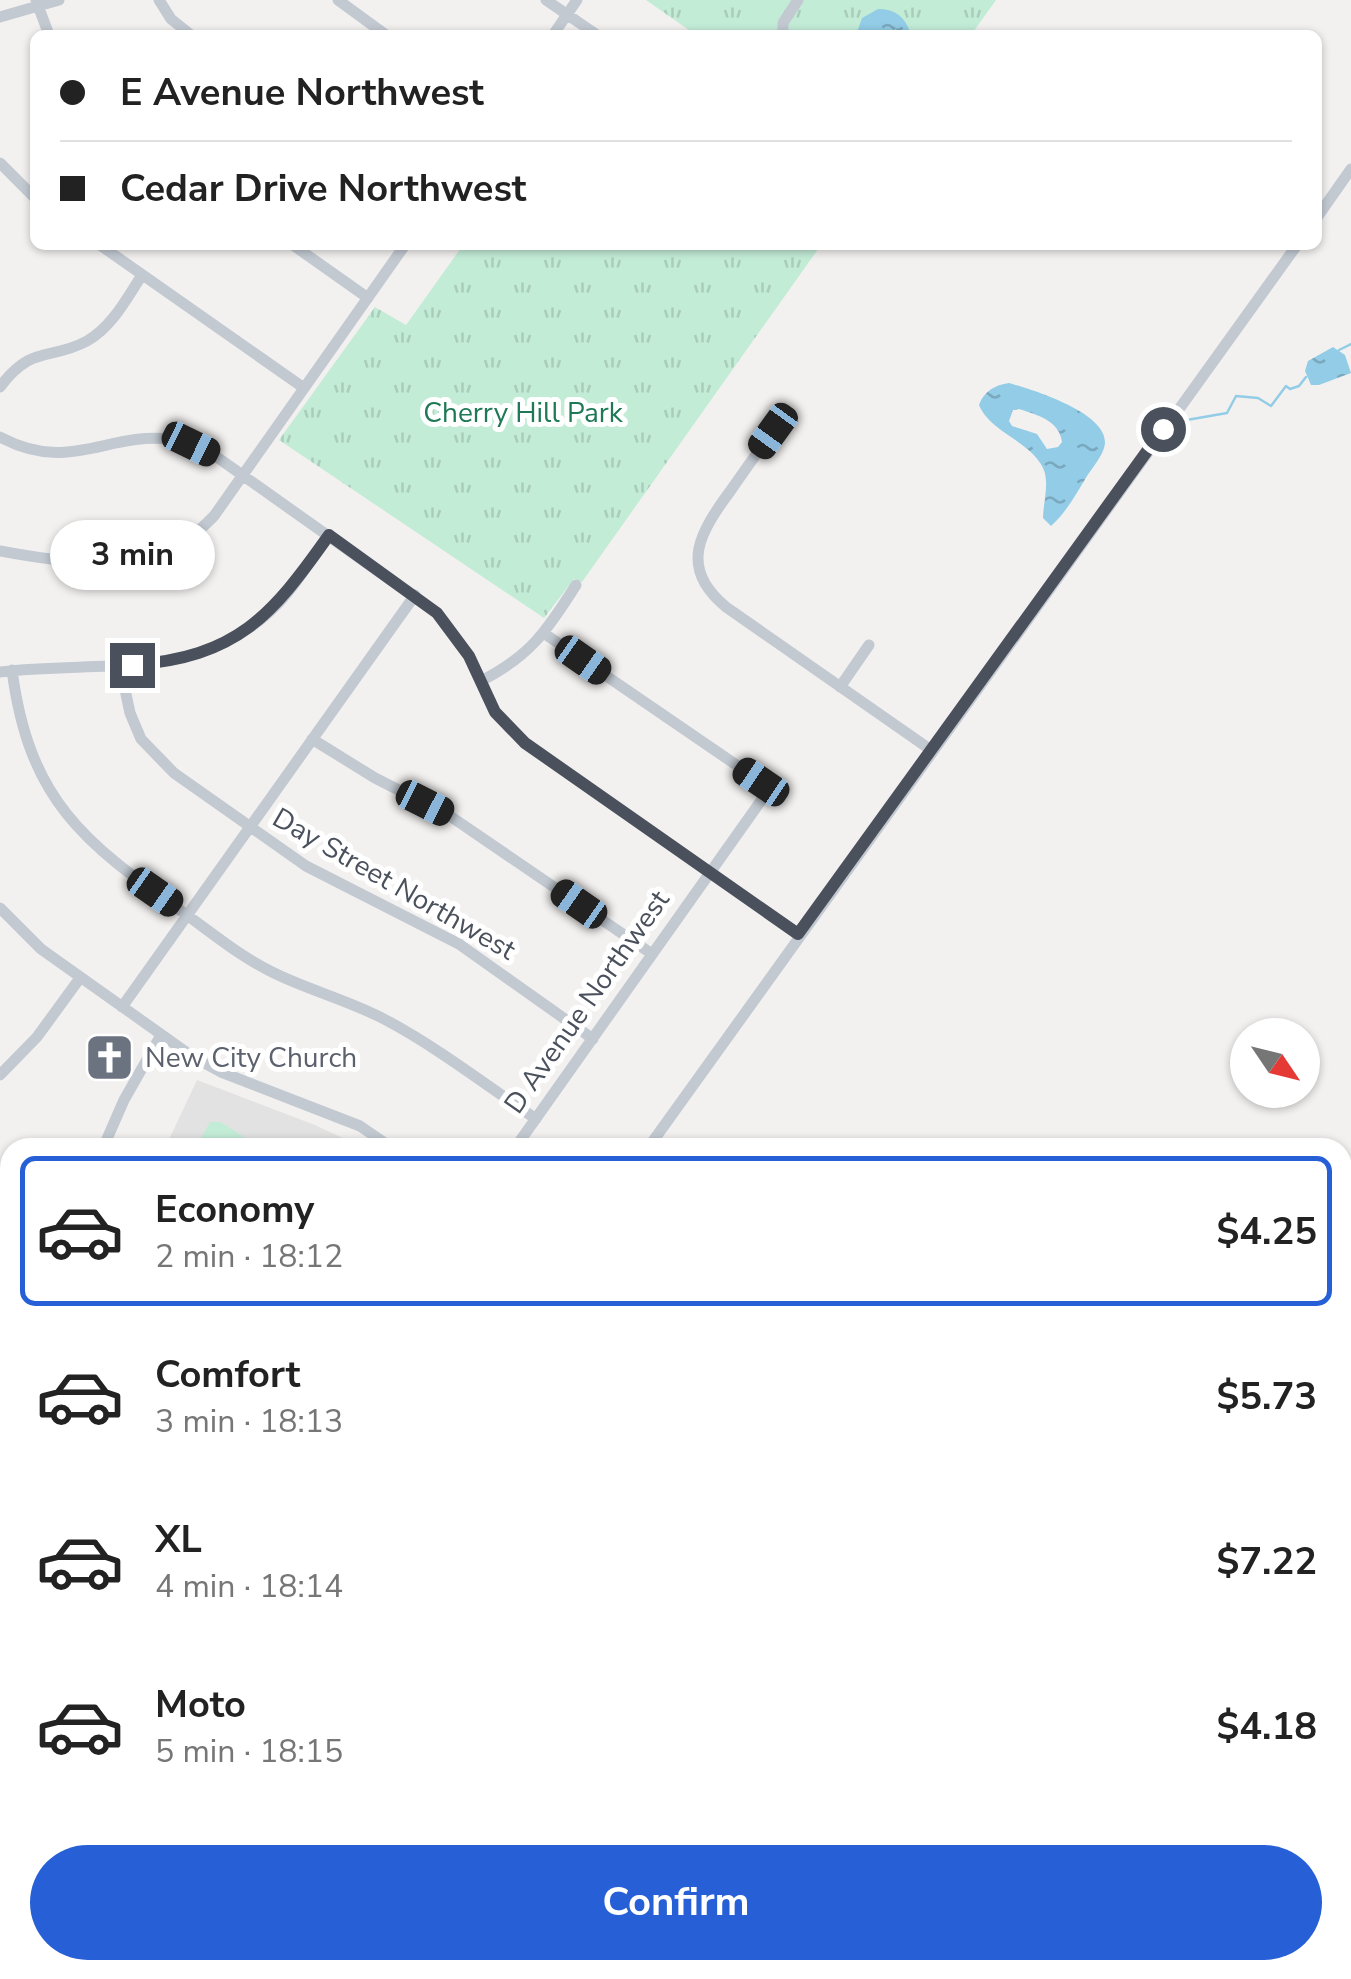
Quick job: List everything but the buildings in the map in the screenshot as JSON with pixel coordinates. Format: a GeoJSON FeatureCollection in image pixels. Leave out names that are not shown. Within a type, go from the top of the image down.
{"type":"FeatureCollection","features":[{"type":"Feature","properties":{"kind":"street"},"geometry":{"type":"LineString","coordinates":[[0,18],[37,3],[59,0]]}},
{"type":"Feature","properties":{"kind":"street"},"geometry":{"type":"LineString","coordinates":[[159,0],[185,30]]}},
{"type":"Feature","properties":{"kind":"street"},"geometry":{"type":"LineString","coordinates":[[338,0],[379,30]]}},
{"type":"Feature","properties":{"kind":"street"},"geometry":{"type":"LineString","coordinates":[[546,0],[589,30]]}},
{"type":"Feature","properties":{"kind":"street"},"geometry":{"type":"LineString","coordinates":[[556,30],[578,0]]}},
{"type":"Feature","properties":{"kind":"street"},"geometry":{"type":"LineString","coordinates":[[783,30],[782,23],[798,0]]}},
{"type":"Feature","properties":{"kind":"street"},"geometry":{"type":"LineString","coordinates":[[37,3],[47,30]]}},
{"type":"Feature","properties":{"kind":"street"},"geometry":{"type":"LineString","coordinates":[[0,163],[30,193]]}},
{"type":"Feature","properties":{"kind":"street"},"geometry":{"type":"LineString","coordinates":[[1322,210],[1351,169]]}},
{"type":"Feature","properties":{"kind":"street"},"geometry":{"type":"LineString","coordinates":[[107,250],[304,388]]}},
{"type":"Feature","properties":{"kind":"street"},"geometry":{"type":"LineString","coordinates":[[300,250],[368,298]]}},
{"type":"Feature","properties":{"kind":"street"},"geometry":{"type":"LineString","coordinates":[[0,551],[80,561],[134,558],[165,551],[190,538],[214,516],[402,250]]}},
{"type":"Feature","properties":{"kind":"street"},"geometry":{"type":"LineString","coordinates":[[655,1138],[1292,250]]}},
{"type":"Feature","properties":{"kind":"street"},"geometry":{"type":"LineString","coordinates":[[0,387],[43,347],[72,347],[90,340],[107,326],[142,275]]}},
{"type":"Feature","properties":{"kind":"street"},"geometry":{"type":"LineString","coordinates":[[773,431],[701,534],[698,566],[714,597],[931,750]]}},
{"type":"Feature","properties":{"kind":"street"},"geometry":{"type":"LineString","coordinates":[[0,437],[34,450],[57,453],[80,453],[152,438],[173,439],[214,455],[437,613],[457,638],[495,712],[525,743],[798,934]]}},
{"type":"Feature","properties":{"kind":"street"},"geometry":{"type":"LineString","coordinates":[[329,535],[285,596],[258,622],[226,642],[174,662],[6,671],[25,739],[44,784],[108,860],[266,970],[417,1036],[536,1119]]}},
{"type":"Feature","properties":{"kind":"street"},"geometry":{"type":"LineString","coordinates":[[481,681],[520,658],[545,634],[576,585]]}},
{"type":"Feature","properties":{"kind":"street"},"geometry":{"type":"LineString","coordinates":[[122,1007],[414,595]]}},
{"type":"Feature","properties":{"kind":"street","name":"D Avenue Northwest"},"geometry":{"type":"LineString","coordinates":[[522,1138],[770,788],[545,634]]}},
{"type":"Feature","properties":{"kind":"street"},"geometry":{"type":"LineString","coordinates":[[840,687],[869,645]]}},
{"type":"Feature","properties":{"kind":"street","name":"Day Street Northwest"},"geometry":{"type":"LineString","coordinates":[[120,666],[130,713],[141,739],[174,772],[306,866],[459,944],[592,1038]]}},
{"type":"Feature","properties":{"kind":"street"},"geometry":{"type":"LineString","coordinates":[[312,739],[375,778],[450,816],[652,954]]}},
{"type":"Feature","properties":{"kind":"street"},"geometry":{"type":"LineString","coordinates":[[1,912],[41,949],[161,1036],[221,1072],[347,1120],[376,1138]]}},
{"type":"Feature","properties":{"kind":"street"},"geometry":{"type":"LineString","coordinates":[[0,1075],[37,1037],[80,978]]}},
{"type":"Feature","properties":{"kind":"street"},"geometry":{"type":"LineString","coordinates":[[108,1138],[124,1100],[161,1036]]}},
{"type":"Feature","properties":{"kind":"shaded area"},"geometry":{"type":"Polygon","coordinates":[[[197,1080],[343,1138],[170,1138],[197,1080]]]}},
{"type":"Feature","properties":{"kind":"green space"},"geometry":{"type":"Polygon","coordinates":[[[646,0],[996,0],[975,30],[689,30],[646,0]]]}},
{"type":"Feature","properties":{"kind":"green space","name":"Cherry Hill Park"},"geometry":{"type":"Polygon","coordinates":[[[459,250],[817,250],[582,582],[574,579],[544,618],[279,440],[375,307],[406,325],[459,250]]]}},
{"type":"Feature","properties":{"kind":"green space"},"geometry":{"type":"Polygon","coordinates":[[[210,1122],[221,1122],[245,1138],[201,1138],[210,1122]]]}},
{"type":"Feature","properties":{"kind":"water"},"geometry":{"type":"Polygon","coordinates":[[[878,9],[889,10],[909,30],[858,30],[862,18],[878,9]]]}},
{"type":"Feature","properties":{"kind":"water"},"geometry":{"type":"Polygon","coordinates":[[[1333,347],[1345,355],[1351,373],[1311,385],[1305,371],[1308,361],[1333,347]]]}},
{"type":"Feature","properties":{"kind":"water"},"geometry":{"type":"Polygon","coordinates":[[[1009,383],[1066,404],[1102,431],[1105,442],[1101,455],[1051,526],[1043,518],[1043,468],[979,405],[987,392],[1009,383]],[[1013,410],[1009,421],[1012,426],[1037,434],[1047,449],[1058,447],[1062,442],[1057,428],[1046,419],[1013,410]]]}},
{"type":"Feature","properties":{"kind":"waterway"},"geometry":{"type":"LineString","coordinates":[[1339,350],[1351,344]]}},
{"type":"Feature","properties":{"kind":"waterway"},"geometry":{"type":"LineString","coordinates":[[1181,421],[1227,413],[1236,396],[1258,398],[1271,406],[1286,386],[1299,386],[1306,377]]}},
{"type":"Feature","properties":{"kind":"place","name":"New City Church"},"geometry":{"type":"Point","coordinates":[110,1058]}},
{"type":"Feature","properties":{"kind":"route"},"geometry":{"type":"LineString","coordinates":[[132,665],[174,662],[202,653],[258,622],[285,596],[329,535],[437,613],[469,656],[495,712],[525,743],[798,934],[1163,429]]}}]}
